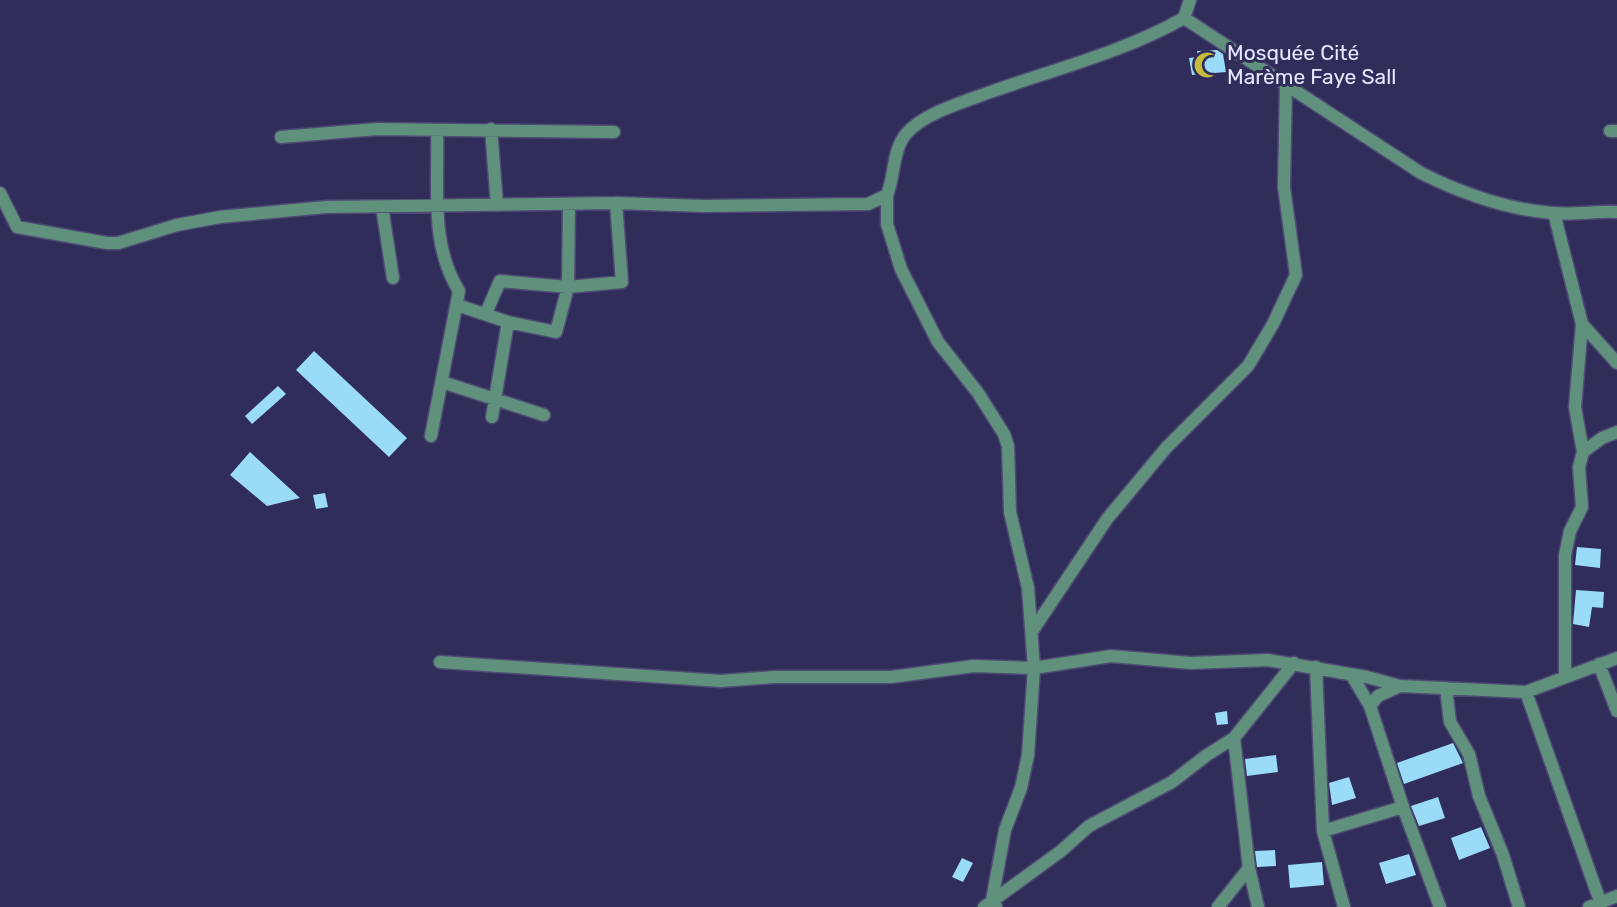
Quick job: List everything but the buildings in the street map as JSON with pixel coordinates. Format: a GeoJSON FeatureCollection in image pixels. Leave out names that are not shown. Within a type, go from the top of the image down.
{"type":"FeatureCollection","features":[{"type":"Feature","properties":{"kind":"street"},"geometry":{"type":"LineString","coordinates":[[990,905],[1005,830],[1021,788],[1028,755],[1034,668],[1033,630],[1028,588],[1010,513],[1008,446],[1004,434],[978,393],[938,342],[901,269],[887,224],[886,195],[901,142],[913,128],[959,103],[1119,49],[1184,18],[1190,0]]}},
{"type":"Feature","properties":{"kind":"street"},"geometry":{"type":"LineString","coordinates":[[1184,18],[1421,173],[1460,192],[1502,204],[1554,213],[1617,212]]}},
{"type":"Feature","properties":{"kind":"street"},"geometry":{"type":"LineString","coordinates":[[1033,630],[1107,519],[1166,448],[1248,366],[1274,324],[1296,275],[1283,176],[1286,84]]}},
{"type":"Feature","properties":{"kind":"street"},"geometry":{"type":"LineString","coordinates":[[281,137],[377,129],[437,132],[491,129],[614,132]]}},
{"type":"Feature","properties":{"kind":"street"},"geometry":{"type":"LineString","coordinates":[[491,129],[496,205]]}},
{"type":"Feature","properties":{"kind":"street"},"geometry":{"type":"LineString","coordinates":[[431,436],[459,291],[448,274],[440,243],[437,206],[437,132]]}},
{"type":"Feature","properties":{"kind":"street"},"geometry":{"type":"LineString","coordinates":[[0,193],[17,227],[107,243],[118,243],[177,225],[220,217],[326,207],[569,206],[616,203],[704,206],[868,204],[886,195]]}},
{"type":"Feature","properties":{"kind":"street"},"geometry":{"type":"LineString","coordinates":[[486,313],[500,281],[568,288],[622,282],[616,203]]}},
{"type":"Feature","properties":{"kind":"street"},"geometry":{"type":"LineString","coordinates":[[457,305],[508,322],[556,332],[568,288],[569,206]]}},
{"type":"Feature","properties":{"kind":"street"},"geometry":{"type":"LineString","coordinates":[[382,207],[393,278]]}},
{"type":"Feature","properties":{"kind":"street"},"geometry":{"type":"LineString","coordinates":[[1554,213],[1582,324],[1575,408],[1583,452],[1579,467],[1582,507],[1570,531],[1565,555],[1565,677]]}},
{"type":"Feature","properties":{"kind":"street"},"geometry":{"type":"LineString","coordinates":[[492,417],[508,322]]}},
{"type":"Feature","properties":{"kind":"street"},"geometry":{"type":"LineString","coordinates":[[1582,324],[1617,363]]}},
{"type":"Feature","properties":{"kind":"street"},"geometry":{"type":"LineString","coordinates":[[442,382],[544,415]]}},
{"type":"Feature","properties":{"kind":"street"},"geometry":{"type":"LineString","coordinates":[[1583,452],[1602,438],[1617,432]]}},
{"type":"Feature","properties":{"kind":"street"},"geometry":{"type":"LineString","coordinates":[[440,662],[721,681],[774,677],[891,677],[974,666],[1034,668],[1111,656],[1183,663],[1268,660],[1351,674],[1400,686],[1526,692],[1617,658]]}},
{"type":"Feature","properties":{"kind":"street"},"geometry":{"type":"LineString","coordinates":[[990,905],[1061,851],[1089,826],[1172,782],[1234,738],[1294,663]]}},
{"type":"Feature","properties":{"kind":"street"},"geometry":{"type":"LineString","coordinates":[[1599,664],[1617,711]]}},
{"type":"Feature","properties":{"kind":"street"},"geometry":{"type":"LineString","coordinates":[[1316,668],[1323,831],[1344,907]]}},
{"type":"Feature","properties":{"kind":"street"},"geometry":{"type":"LineString","coordinates":[[1351,674],[1370,706],[1403,807],[1440,907]]}},
{"type":"Feature","properties":{"kind":"street"},"geometry":{"type":"LineString","coordinates":[[1370,706],[1378,696],[1400,686]]}},
{"type":"Feature","properties":{"kind":"street"},"geometry":{"type":"LineString","coordinates":[[1446,688],[1450,722],[1469,754],[1479,796],[1503,855],[1519,907]]}},
{"type":"Feature","properties":{"kind":"street"},"geometry":{"type":"LineString","coordinates":[[1526,692],[1595,905],[1617,896]]}},
{"type":"Feature","properties":{"kind":"street"},"geometry":{"type":"LineString","coordinates":[[1234,738],[1249,868],[1258,907]]}},
{"type":"Feature","properties":{"kind":"street"},"geometry":{"type":"LineString","coordinates":[[1323,831],[1403,807]]}},
{"type":"Feature","properties":{"kind":"street"},"geometry":{"type":"LineString","coordinates":[[1218,907],[1249,868]]}},
{"type":"Feature","properties":{"kind":"place","name":"Mosquée Cité Marème Faye Sall"},"geometry":{"type":"Point","coordinates":[1207,65]}}]}
